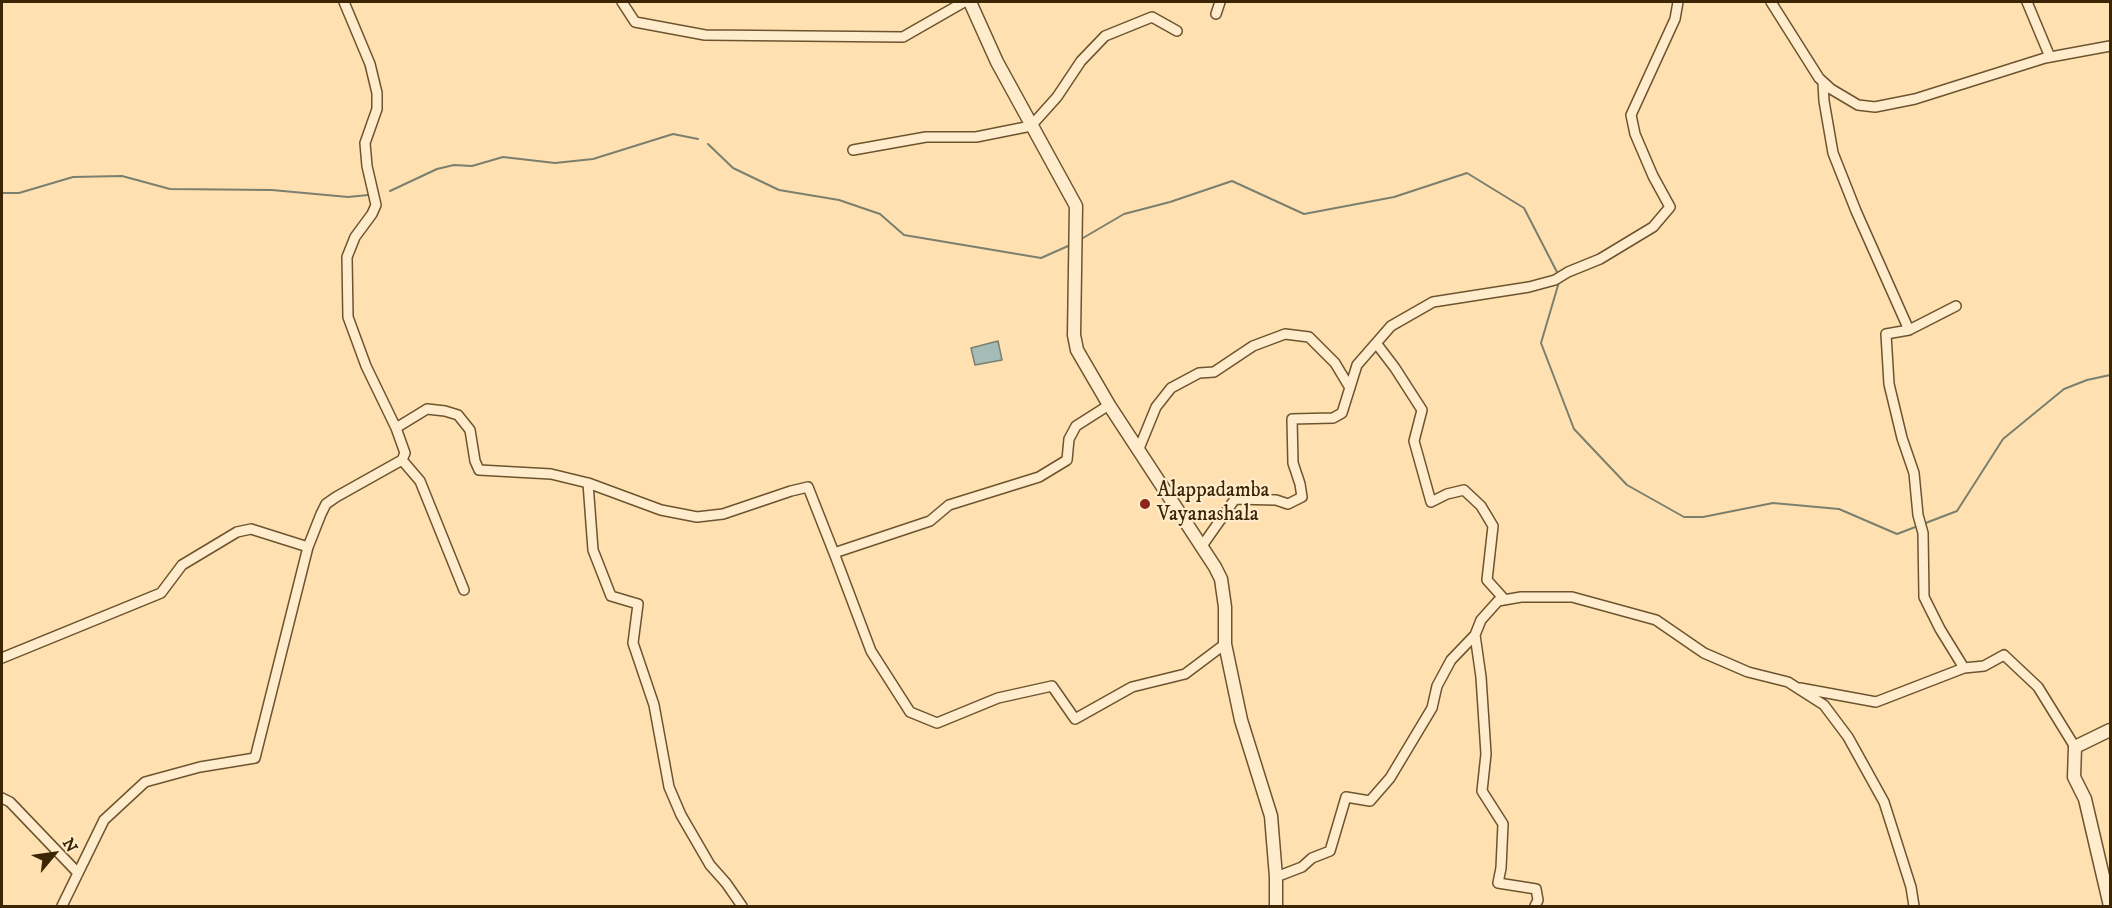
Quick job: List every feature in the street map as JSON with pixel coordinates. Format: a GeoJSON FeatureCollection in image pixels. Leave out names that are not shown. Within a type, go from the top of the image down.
{"type":"FeatureCollection","features":[{"type":"Feature","properties":{"kind":"street"},"geometry":{"type":"LineString","coordinates":[[62,906],[104,820],[145,782],[200,767],[255,758],[308,547],[326,504],[336,496],[402,460],[405,453],[366,366],[348,317],[347,257],[355,237],[376,206],[367,166],[365,143],[377,109],[377,93],[370,64],[344,2]]}},
{"type":"Feature","properties":{"kind":"street"},"geometry":{"type":"LineString","coordinates":[[622,2],[635,22],[705,35],[903,37],[964,2]]}},
{"type":"Feature","properties":{"kind":"street"},"geometry":{"type":"LineString","coordinates":[[970,2],[997,62],[1076,206],[1074,335],[1077,350],[1109,405],[1202,546],[1221,579],[1225,607],[1225,644],[1241,720],[1271,816],[1276,906]]}},
{"type":"Feature","properties":{"kind":"street"},"geometry":{"type":"LineString","coordinates":[[1216,14],[1220,2]]}},
{"type":"Feature","properties":{"kind":"street"},"geometry":{"type":"LineString","coordinates":[[1202,546],[1235,499],[1276,500],[1288,504],[1302,497],[1293,463],[1292,419],[1333,418],[1342,414],[1357,365],[1391,326],[1433,302],[1529,287],[1555,280],[1600,259],[1653,227],[1670,207],[1653,176],[1635,134],[1630,115],[1675,19],[1678,2]]}},
{"type":"Feature","properties":{"kind":"street"},"geometry":{"type":"LineString","coordinates":[[1771,2],[1823,82],[1858,105],[1875,107],[1915,99],[2050,57],[2110,46]]}},
{"type":"Feature","properties":{"kind":"street"},"geometry":{"type":"LineString","coordinates":[[2027,2],[2050,57]]}},
{"type":"Feature","properties":{"kind":"street"},"geometry":{"type":"LineString","coordinates":[[853,150],[926,137],[976,137],[1031,126],[1057,98],[1081,61],[1105,36],[1152,17],[1177,31]]}},
{"type":"Feature","properties":{"kind":"street"},"geometry":{"type":"LineString","coordinates":[[1823,82],[1833,153],[1856,211],[1910,330]]}},
{"type":"Feature","properties":{"kind":"street"},"geometry":{"type":"LineString","coordinates":[[1956,306],[1910,330],[1886,334],[1889,384],[1902,438],[1914,473],[1918,514],[1923,533],[1924,597],[1964,668]]}},
{"type":"Feature","properties":{"kind":"street"},"geometry":{"type":"LineString","coordinates":[[1138,451],[1156,407],[1170,388],[1199,373],[1214,372],[1253,346],[1285,334],[1309,337],[1335,363],[1350,388]]}},
{"type":"Feature","properties":{"kind":"street"},"geometry":{"type":"LineString","coordinates":[[1376,343],[1422,410],[1414,441],[1431,502],[1447,494],[1464,490],[1481,506],[1493,526],[1487,580],[1505,600]]}},
{"type":"Feature","properties":{"kind":"street"},"geometry":{"type":"LineString","coordinates":[[834,553],[930,521],[949,505],[1039,477],[1067,460],[1069,439],[1076,426],[1109,405]]}},
{"type":"Feature","properties":{"kind":"street"},"geometry":{"type":"LineString","coordinates":[[396,429],[427,409],[445,411],[458,415],[470,430],[475,461],[479,470],[551,474],[588,483],[661,510],[697,517],[723,514],[808,487],[871,651],[910,712],[938,723],[998,698],[1052,686],[1075,719],[1132,687],[1185,674],[1225,644]]}},
{"type":"Feature","properties":{"kind":"street"},"geometry":{"type":"LineString","coordinates":[[402,460],[420,481],[464,590]]}},
{"type":"Feature","properties":{"kind":"street"},"geometry":{"type":"LineString","coordinates":[[588,483],[593,550],[611,596],[638,604],[633,643],[654,705],[669,787],[681,815],[710,865],[742,906]]}},
{"type":"Feature","properties":{"kind":"street"},"geometry":{"type":"LineString","coordinates":[[2,658],[161,593],[182,565],[237,532],[251,529],[308,547]]}},
{"type":"Feature","properties":{"kind":"street"},"geometry":{"type":"LineString","coordinates":[[1276,877],[1302,867],[1312,858],[1330,851],[1346,797],[1370,801],[1390,778],[1432,708],[1437,686],[1451,660],[1475,635],[1480,620],[1498,601],[1521,597],[1572,597],[1656,620],[1704,653],[1748,672],[1788,682],[1824,705],[1848,737],[1884,802],[1911,887],[1914,906]]}},
{"type":"Feature","properties":{"kind":"street"},"geometry":{"type":"LineString","coordinates":[[1475,635],[1481,676],[1486,754],[1482,791],[1503,824],[1498,883],[1536,889],[1538,900],[1535,906]]}},
{"type":"Feature","properties":{"kind":"street"},"geometry":{"type":"LineString","coordinates":[[1796,687],[1876,702],[1964,668],[1984,666],[2004,655],[2038,687],[2075,747],[2074,777],[2085,799],[2110,906]]}},
{"type":"Feature","properties":{"kind":"street"},"geometry":{"type":"LineString","coordinates":[[2075,747],[2110,730]]}},
{"type":"Feature","properties":{"kind":"street"},"geometry":{"type":"LineString","coordinates":[[2,798],[10,802],[78,873]]}},
{"type":"Feature","properties":{"kind":"water"},"geometry":{"type":"Polygon","coordinates":[[[998,341],[1002,360],[975,365],[971,348],[998,341]]]}},
{"type":"Feature","properties":{"kind":"waterway"},"geometry":{"type":"LineString","coordinates":[[390,191],[437,169],[454,165],[472,166],[503,157],[555,163],[593,159],[673,134],[698,139]]}},
{"type":"Feature","properties":{"kind":"waterway"},"geometry":{"type":"LineString","coordinates":[[708,144],[733,168],[779,190],[839,200],[880,214],[904,235],[1041,258],[1068,246]]}},
{"type":"Feature","properties":{"kind":"waterway"},"geometry":{"type":"LineString","coordinates":[[1083,238],[1124,214],[1170,202],[1232,181],[1304,214],[1394,197],[1467,173],[1524,208],[1558,274]]}},
{"type":"Feature","properties":{"kind":"waterway"},"geometry":{"type":"LineString","coordinates":[[2,193],[19,193],[73,177],[122,176],[170,189],[272,190],[348,197],[368,195]]}},
{"type":"Feature","properties":{"kind":"waterway"},"geometry":{"type":"LineString","coordinates":[[1559,282],[1541,343],[1574,429],[1627,485],[1684,517],[1703,517],[1773,503],[1839,509],[1897,534],[1918,526]]}},
{"type":"Feature","properties":{"kind":"waterway"},"geometry":{"type":"LineString","coordinates":[[1923,524],[1957,511],[2003,439],[2064,389],[2087,380],[2110,375]]}},
{"type":"Feature","properties":{"kind":"place","name":"Alappadamba Vayanashala"},"geometry":{"type":"Point","coordinates":[1145,504]}}]}
